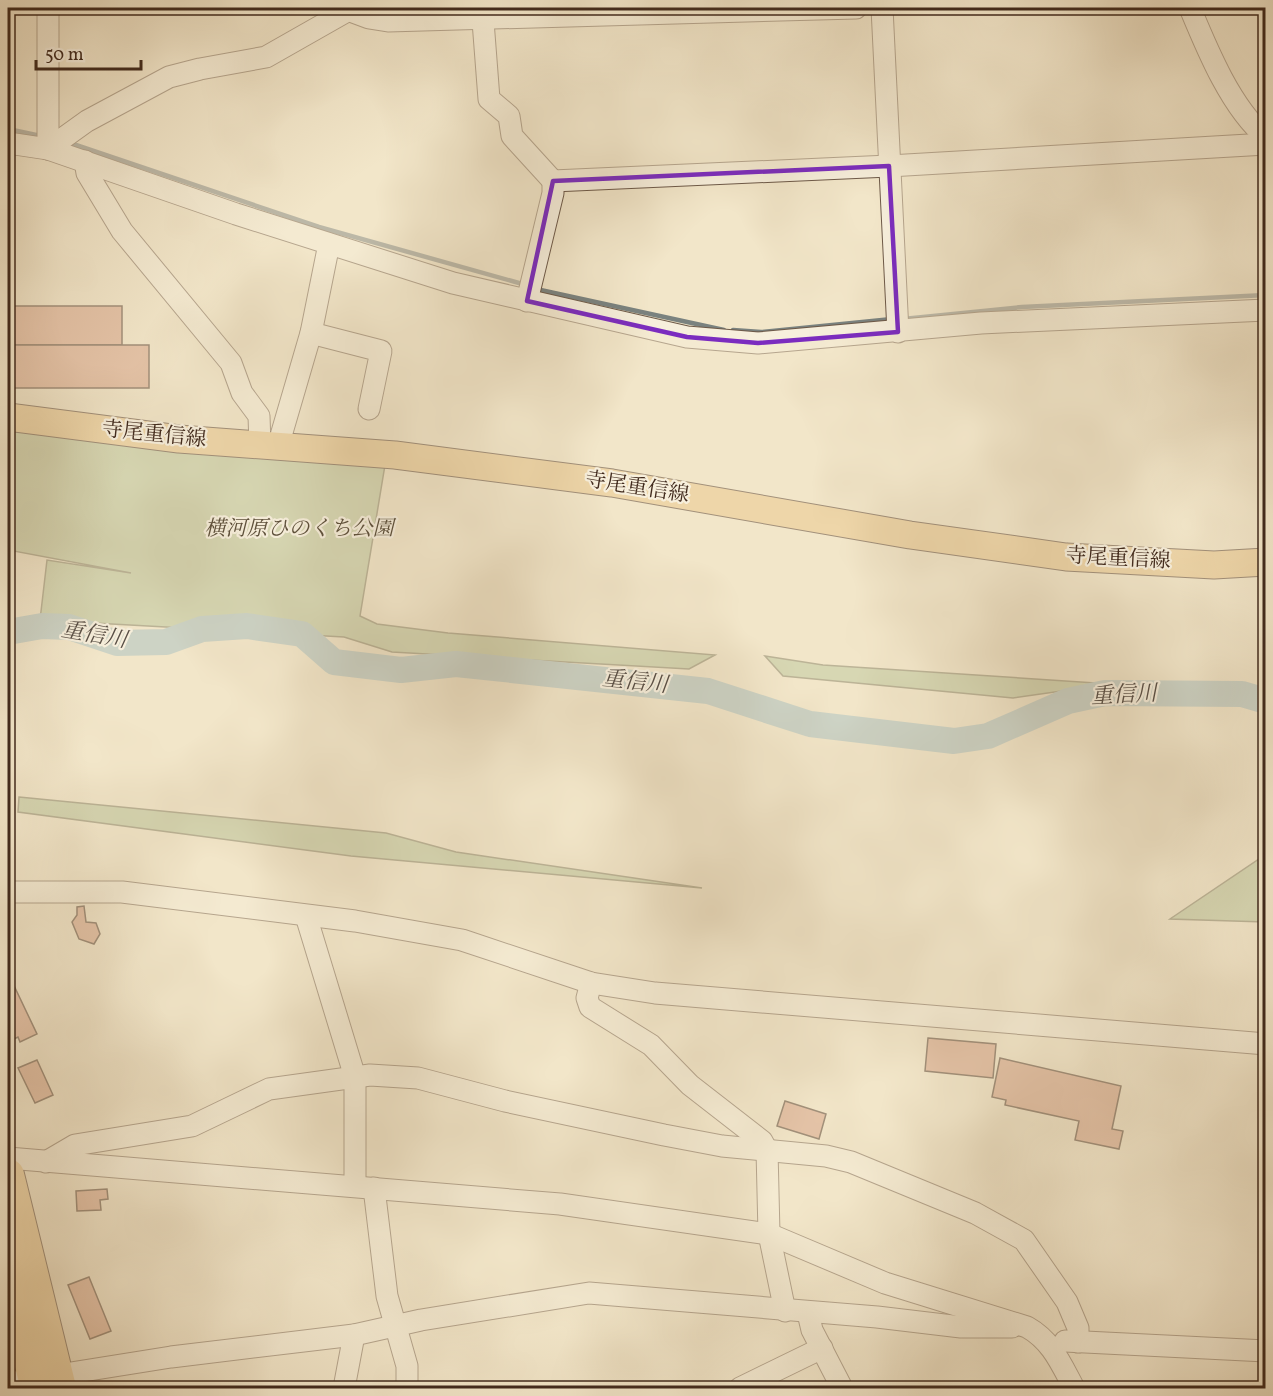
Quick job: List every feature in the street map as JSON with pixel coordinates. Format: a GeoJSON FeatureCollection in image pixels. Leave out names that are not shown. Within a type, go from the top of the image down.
{"type":"FeatureCollection","features":[{"type":"Feature","properties":{"kind":"highway"},"geometry":{"type":"LineString","coordinates":[[8,1175],[30,1383]]}},
{"type":"Feature","properties":{"kind":"highway"},"geometry":{"type":"LineString","coordinates":[[8,1276],[30,1383]]}},
{"type":"Feature","properties":{"kind":"main road","name":"寺尾重信線"},"geometry":{"type":"LineString","coordinates":[[8,417],[179,439],[395,455],[612,483],[909,535],[1066,557],[1214,565],[1266,562]]}},
{"type":"Feature","properties":{"kind":"street"},"geometry":{"type":"LineString","coordinates":[[48,8],[48,149]]}},
{"type":"Feature","properties":{"kind":"street"},"geometry":{"type":"LineString","coordinates":[[48,149],[87,121],[169,77],[266,57],[344,9],[388,21],[483,13],[856,8]]}},
{"type":"Feature","properties":{"kind":"street"},"geometry":{"type":"LineString","coordinates":[[882,8],[898,332]]}},
{"type":"Feature","properties":{"kind":"street"},"geometry":{"type":"LineString","coordinates":[[1190,8],[1250,124],[1266,137]]}},
{"type":"Feature","properties":{"kind":"street"},"geometry":{"type":"LineString","coordinates":[[483,13],[489,99],[508,116],[512,136],[553,181],[553,193],[527,301]]}},
{"type":"Feature","properties":{"kind":"street"},"geometry":{"type":"LineString","coordinates":[[8,142],[48,149],[329,244],[453,283],[687,337],[723,342],[758,343],[981,323],[1266,310]]}},
{"type":"Feature","properties":{"kind":"street"},"geometry":{"type":"LineString","coordinates":[[553,181],[889,166],[1266,144]]}},
{"type":"Feature","properties":{"kind":"street"},"geometry":{"type":"LineString","coordinates":[[85,161],[87,173],[122,231],[231,363],[242,393],[259,416],[269,446]]}},
{"type":"Feature","properties":{"kind":"street"},"geometry":{"type":"LineString","coordinates":[[269,446],[311,333],[329,244]]}},
{"type":"Feature","properties":{"kind":"street"},"geometry":{"type":"LineString","coordinates":[[311,333],[381,351],[369,410]]}},
{"type":"Feature","properties":{"kind":"street"},"geometry":{"type":"LineString","coordinates":[[8,892],[50,890],[134,893],[306,915],[462,940],[591,983],[655,993],[1266,1044]]}},
{"type":"Feature","properties":{"kind":"street"},"geometry":{"type":"LineString","coordinates":[[306,915],[355,1077],[365,1187],[394,1326],[407,1366],[407,1389]]}},
{"type":"Feature","properties":{"kind":"street"},"geometry":{"type":"LineString","coordinates":[[591,983],[587,998],[590,1007],[651,1045],[690,1085],[754,1132],[767,1150],[769,1234],[785,1311]]}},
{"type":"Feature","properties":{"kind":"street"},"geometry":{"type":"LineString","coordinates":[[46,1162],[75,1145],[192,1125],[269,1089],[355,1077],[391,1075],[418,1078],[505,1101],[664,1135],[826,1156],[851,1162],[1009,1230],[1024,1240],[1034,1251],[1067,1302],[1078,1328],[1078,1342]]}},
{"type":"Feature","properties":{"kind":"street"},"geometry":{"type":"LineString","coordinates":[[8,1158],[560,1204],[769,1234],[885,1283],[1027,1327],[1046,1341],[1074,1389]]}},
{"type":"Feature","properties":{"kind":"street"},"geometry":{"type":"LineString","coordinates":[[30,1383],[171,1357],[354,1335],[394,1326],[589,1293],[615,1293],[961,1327],[1027,1327]]}},
{"type":"Feature","properties":{"kind":"street"},"geometry":{"type":"LineString","coordinates":[[808,1313],[812,1330],[842,1389]]}},
{"type":"Feature","properties":{"kind":"street"},"geometry":{"type":"LineString","coordinates":[[344,1389],[354,1335]]}},
{"type":"Feature","properties":{"kind":"street"},"geometry":{"type":"LineString","coordinates":[[1046,1341],[1266,1351]]}},
{"type":"Feature","properties":{"kind":"street"},"geometry":{"type":"LineString","coordinates":[[740,1389],[822,1348]]}},
{"type":"Feature","properties":{"kind":"highlighted area"},"geometry":{"type":"Polygon","coordinates":[[[889,166],[898,332],[758,343],[687,337],[527,301],[553,181],[889,166]]]}},
{"type":"Feature","properties":{"kind":"green space","name":"横河原ひのくち公園"},"geometry":{"type":"Polygon","coordinates":[[[8,425],[385,465],[360,616],[377,624],[448,633],[715,655],[689,669],[392,652],[344,637],[40,620],[47,560],[131,573],[8,550],[8,425]]]}},
{"type":"Feature","properties":{"kind":"green space"},"geometry":{"type":"Polygon","coordinates":[[[765,656],[823,665],[1111,684],[1013,698],[783,676],[765,656]]]}},
{"type":"Feature","properties":{"kind":"green space"},"geometry":{"type":"Polygon","coordinates":[[[19,797],[386,833],[456,852],[702,888],[351,856],[18,812],[19,797]]]}},
{"type":"Feature","properties":{"kind":"green space"},"geometry":{"type":"Polygon","coordinates":[[[1265,855],[1265,922],[1170,919],[1265,855]]]}},
{"type":"Feature","properties":{"kind":"building"},"geometry":{"type":"Polygon","coordinates":[[[8,306],[122,306],[122,345],[8,345],[8,306]]]}},
{"type":"Feature","properties":{"kind":"building"},"geometry":{"type":"Polygon","coordinates":[[[8,345],[149,345],[149,388],[8,388],[8,345]]]}},
{"type":"Feature","properties":{"kind":"building"},"geometry":{"type":"Polygon","coordinates":[[[84,906],[86,922],[96,923],[100,934],[94,944],[79,939],[72,922],[77,915],[77,907],[84,906]]]}},
{"type":"Feature","properties":{"kind":"building"},"geometry":{"type":"Polygon","coordinates":[[[8,973],[37,1034],[20,1042],[18,1037],[14,1039],[8,1026],[8,973]]]}},
{"type":"Feature","properties":{"kind":"building"},"geometry":{"type":"Polygon","coordinates":[[[928,1038],[996,1044],[993,1078],[925,1071],[928,1038]]]}},
{"type":"Feature","properties":{"kind":"building"},"geometry":{"type":"Polygon","coordinates":[[[1000,1058],[1121,1086],[1112,1129],[1123,1131],[1119,1149],[1075,1140],[1079,1121],[1005,1105],[1006,1100],[992,1097],[1000,1058]]]}},
{"type":"Feature","properties":{"kind":"building"},"geometry":{"type":"Polygon","coordinates":[[[37,1060],[53,1095],[35,1103],[18,1068],[37,1060]]]}},
{"type":"Feature","properties":{"kind":"building"},"geometry":{"type":"Polygon","coordinates":[[[785,1101],[826,1114],[819,1139],[777,1126],[785,1101]]]}},
{"type":"Feature","properties":{"kind":"building"},"geometry":{"type":"Polygon","coordinates":[[[107,1189],[108,1199],[100,1200],[101,1210],[77,1211],[76,1191],[107,1189]]]}},
{"type":"Feature","properties":{"kind":"building"},"geometry":{"type":"Polygon","coordinates":[[[89,1277],[111,1331],[90,1339],[68,1285],[89,1277]]]}},
{"type":"Feature","properties":{"kind":"waterway"},"geometry":{"type":"LineString","coordinates":[[8,129],[41,136]]}},
{"type":"Feature","properties":{"kind":"waterway"},"geometry":{"type":"LineString","coordinates":[[70,143],[319,227],[526,285]]}},
{"type":"Feature","properties":{"kind":"waterway"},"geometry":{"type":"LineString","coordinates":[[536,289],[724,330]]}},
{"type":"Feature","properties":{"kind":"waterway"},"geometry":{"type":"LineString","coordinates":[[903,319],[1022,307],[1266,295]]}},
{"type":"Feature","properties":{"kind":"waterway"},"geometry":{"type":"LineString","coordinates":[[733,330],[761,332],[892,319]]}},
{"type":"Feature","properties":{"kind":"waterway","name":"重信川"},"geometry":{"type":"LineString","coordinates":[[8,632],[42,626],[69,627],[117,643],[166,642],[202,629],[247,626],[302,634],[334,662],[401,670],[456,664],[708,691],[810,724],[954,741],[988,736],[1068,701],[1105,693],[1242,694],[1266,701]]}}]}
